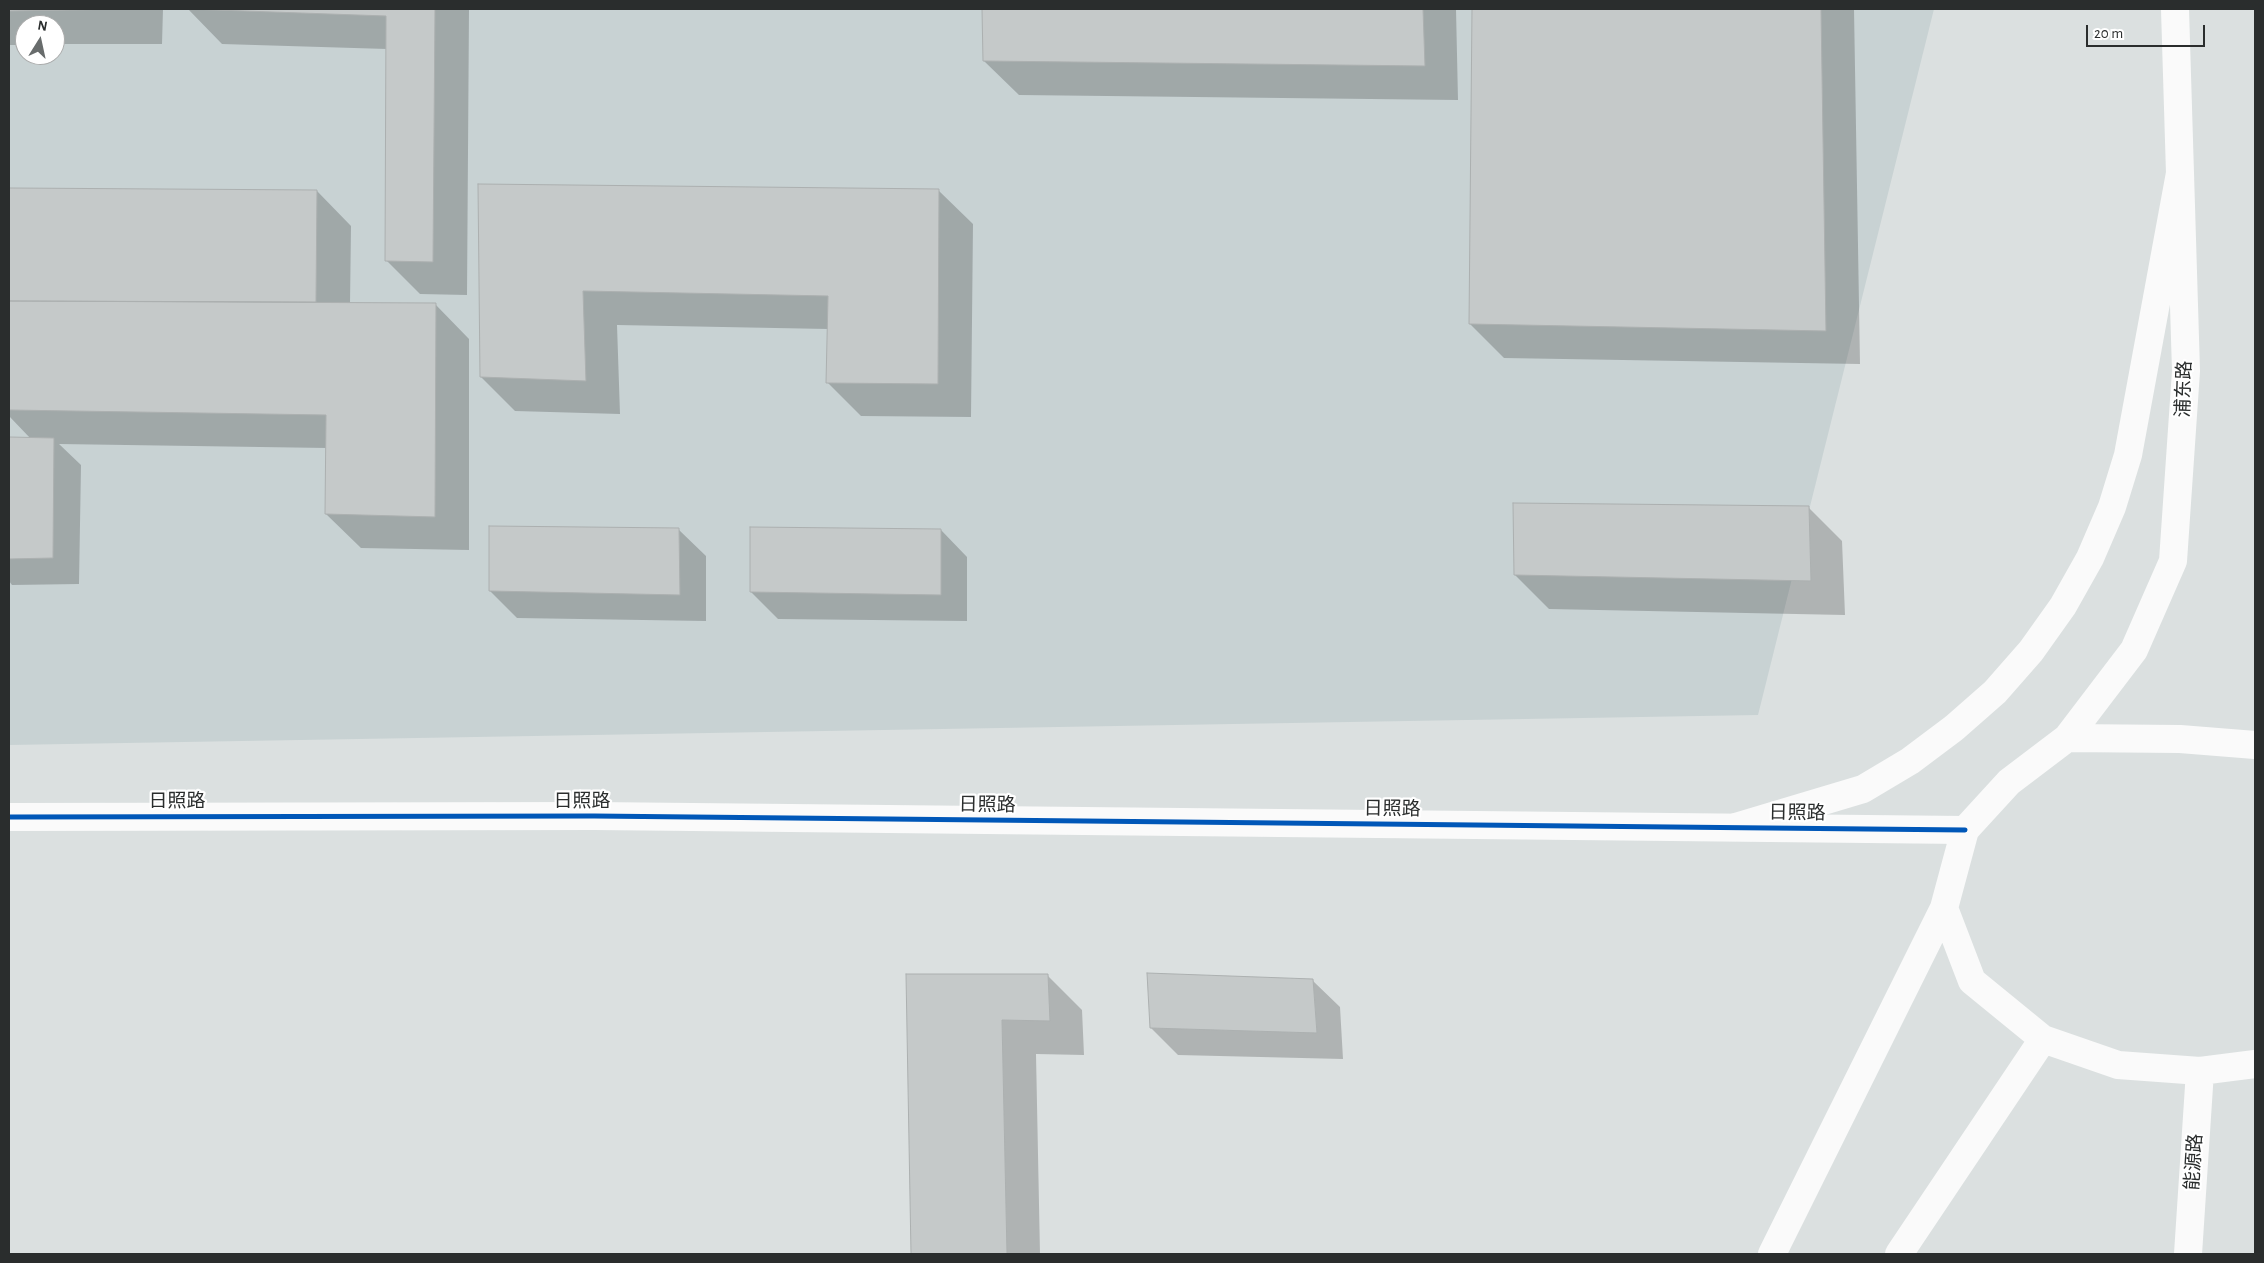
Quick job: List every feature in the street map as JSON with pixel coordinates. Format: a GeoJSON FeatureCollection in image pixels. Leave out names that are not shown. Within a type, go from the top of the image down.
{"type":"FeatureCollection","features":[{"type":"Feature","properties":{"kind":"main road","name":"浦东路"},"geometry":{"type":"LineString","coordinates":[[1964,830],[2009,782],[2067,738],[2134,650],[2173,561],[2186,371],[2175,9]]}},
{"type":"Feature","properties":{"kind":"main road"},"geometry":{"type":"LineString","coordinates":[[1736,828],[1863,789],[1910,761],[1954,728],[1995,692],[2031,651],[2063,606],[2090,558],[2108,516],[2128,455],[2180,173]]}},
{"type":"Feature","properties":{"kind":"main road"},"geometry":{"type":"LineString","coordinates":[[2067,738],[2180,739],[2255,745]]}},
{"type":"Feature","properties":{"kind":"main road","name":"日照路"},"geometry":{"type":"LineString","coordinates":[[9,816],[594,816],[1964,830]]}},
{"type":"Feature","properties":{"kind":"main road"},"geometry":{"type":"LineString","coordinates":[[1772,1254],[1944,908],[1964,830]]}},
{"type":"Feature","properties":{"kind":"main road"},"geometry":{"type":"LineString","coordinates":[[1944,908],[1972,981],[2042,1039],[2118,1065],[2200,1070],[2255,1064]]}},
{"type":"Feature","properties":{"kind":"main road"},"geometry":{"type":"LineString","coordinates":[[1899,1254],[2042,1039]]}},
{"type":"Feature","properties":{"kind":"main road","name":"能源路"},"geometry":{"type":"LineString","coordinates":[[2188,1254],[2200,1070]]}},
{"type":"Feature","properties":{"kind":"shaded area"},"geometry":{"type":"Polygon","coordinates":[[[9,9],[1934,9],[1758,715],[9,745],[9,9]]]}},
{"type":"Feature","properties":{"kind":"building"},"geometry":{"type":"Polygon","coordinates":[[[9,9],[129,9],[9,11],[9,9]]]}},
{"type":"Feature","properties":{"kind":"building"},"geometry":{"type":"Polygon","coordinates":[[[187,9],[435,9],[433,262],[385,261],[386,16],[187,9]]]}},
{"type":"Feature","properties":{"kind":"building"},"geometry":{"type":"Polygon","coordinates":[[[982,9],[1423,9],[1425,66],[983,61],[982,9]]]}},
{"type":"Feature","properties":{"kind":"building"},"geometry":{"type":"Polygon","coordinates":[[[1472,9],[1821,9],[1826,331],[1469,324],[1472,9]]]}},
{"type":"Feature","properties":{"kind":"building"},"geometry":{"type":"Polygon","coordinates":[[[478,184],[939,189],[938,384],[826,383],[828,296],[583,291],[586,381],[480,377],[478,184]]]}},
{"type":"Feature","properties":{"kind":"building"},"geometry":{"type":"Polygon","coordinates":[[[9,188],[317,190],[316,302],[9,301],[9,188]]]}},
{"type":"Feature","properties":{"kind":"building"},"geometry":{"type":"Polygon","coordinates":[[[9,301],[436,303],[435,517],[325,514],[326,415],[9,410],[9,301]]]}},
{"type":"Feature","properties":{"kind":"building"},"geometry":{"type":"Polygon","coordinates":[[[9,437],[54,438],[53,558],[9,559],[9,437]]]}},
{"type":"Feature","properties":{"kind":"building"},"geometry":{"type":"Polygon","coordinates":[[[1513,503],[1809,506],[1811,581],[1514,575],[1513,503]]]}},
{"type":"Feature","properties":{"kind":"building"},"geometry":{"type":"Polygon","coordinates":[[[489,526],[679,528],[680,595],[489,591],[489,526]]]}},
{"type":"Feature","properties":{"kind":"building"},"geometry":{"type":"Polygon","coordinates":[[[750,527],[941,529],[941,595],[750,592],[750,527]]]}},
{"type":"Feature","properties":{"kind":"building"},"geometry":{"type":"Polygon","coordinates":[[[1147,973],[1313,979],[1317,1033],[1150,1028],[1147,973]]]}},
{"type":"Feature","properties":{"kind":"building"},"geometry":{"type":"Polygon","coordinates":[[[906,974],[1048,974],[1050,1021],[1002,1020],[1007,1254],[911,1254],[906,974]]]}},
{"type":"Feature","properties":{"kind":"cycle path"},"geometry":{"type":"LineString","coordinates":[[9,817],[594,816],[1965,830]]}}]}
